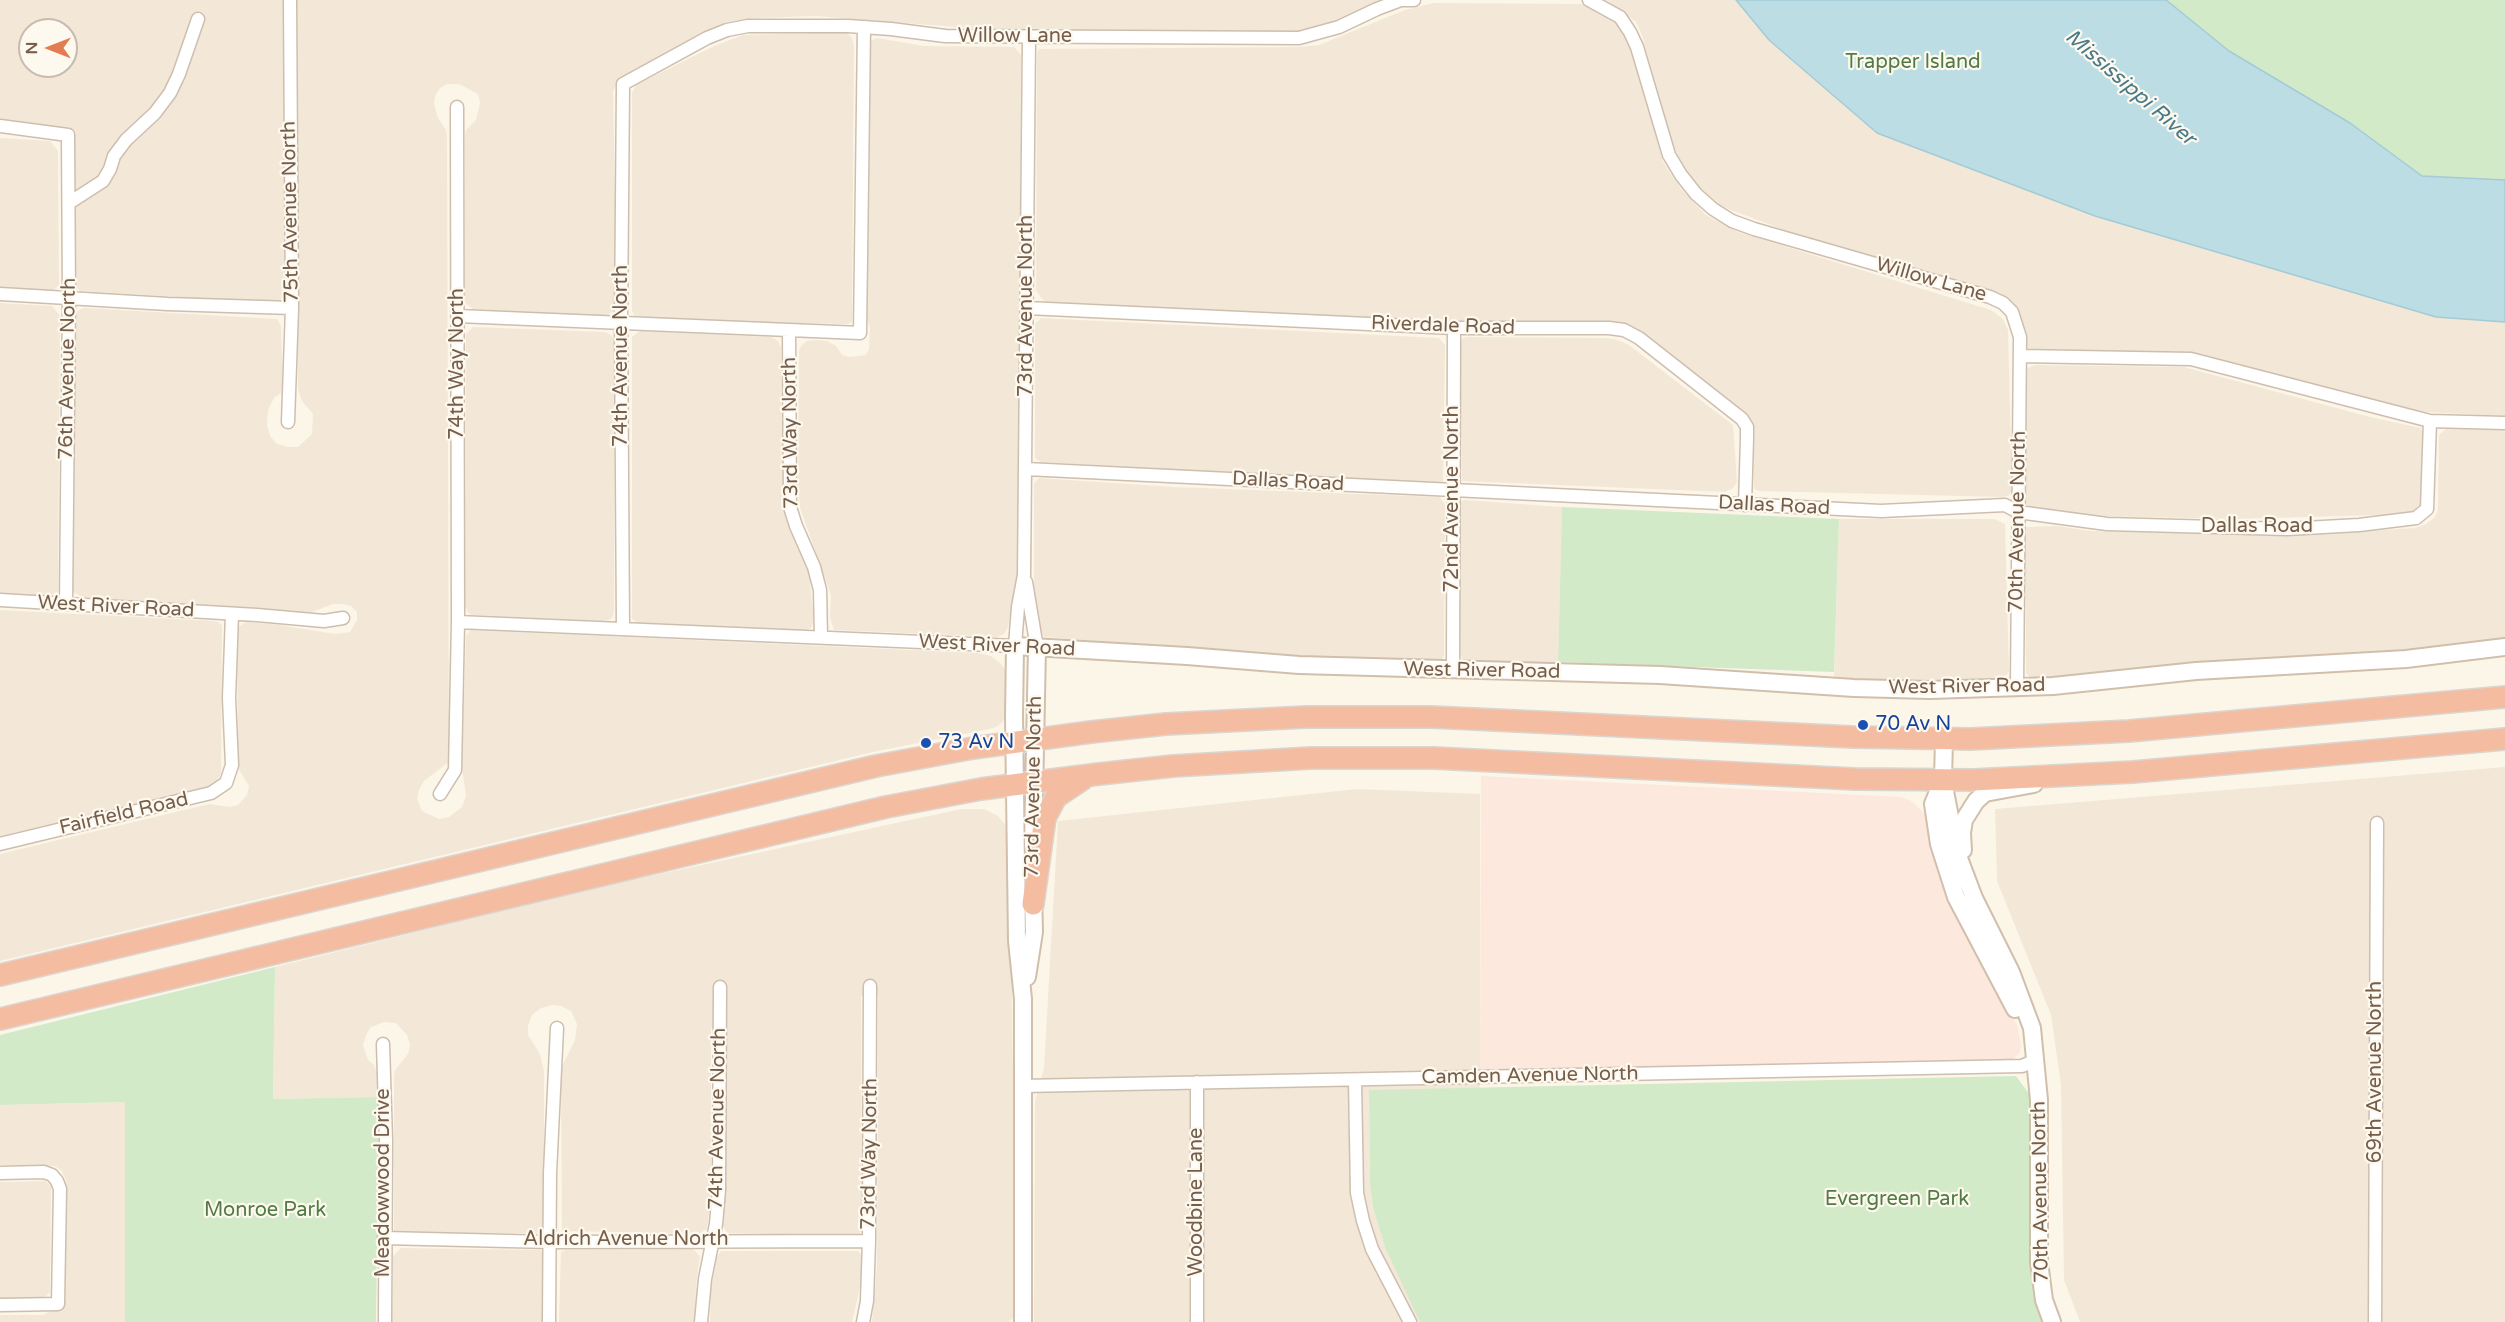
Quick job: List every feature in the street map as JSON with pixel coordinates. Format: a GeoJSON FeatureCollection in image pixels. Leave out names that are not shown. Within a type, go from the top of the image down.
{"type":"FeatureCollection","features":[{"type":"Feature","properties":{"kind":"highway"},"geometry":{"type":"LineString","coordinates":[[0,975],[876,766],[1014,742],[1166,724],[1306,717],[1491,718],[1853,737],[1944,739],[2129,731],[2505,697]]}},
{"type":"Feature","properties":{"kind":"highway"},"geometry":{"type":"LineString","coordinates":[[0,1018],[886,807],[1091,775],[1173,766],[1280,760],[1434,758],[1855,779],[1942,781],[2068,777],[2505,739]]}},
{"type":"Feature","properties":{"kind":"highway"},"geometry":{"type":"LineString","coordinates":[[1033,904],[1040,843],[1048,810],[1062,792],[1091,775]]}},
{"type":"Feature","properties":{"kind":"street","name":"Willow Lane"},"geometry":{"type":"LineString","coordinates":[[623,84],[707,38],[728,30],[770,25],[891,28],[935,36],[1299,38],[1340,27],[1401,0],[1414,0]]}},
{"type":"Feature","properties":{"kind":"street","name":"Willow Lane"},"geometry":{"type":"LineString","coordinates":[[1589,0],[1620,17],[1629,32],[1637,47],[1669,155],[1696,194],[1713,209],[1732,221],[1754,229],[1990,297],[2003,303],[2012,312],[2019,331],[2020,356]]}},
{"type":"Feature","properties":{"kind":"street","name":"75th Avenue North"},"geometry":{"type":"LineString","coordinates":[[288,422],[292,308],[290,2]]}},
{"type":"Feature","properties":{"kind":"street"},"geometry":{"type":"LineString","coordinates":[[69,203],[102,181],[110,169],[114,156],[126,140],[155,113],[170,93],[198,19]]}},
{"type":"Feature","properties":{"kind":"street"},"geometry":{"type":"LineString","coordinates":[[458,316],[621,322],[789,332],[860,333],[864,27]]}},
{"type":"Feature","properties":{"kind":"street","name":"73rd Avenue North"},"geometry":{"type":"LineString","coordinates":[[1023,999],[1032,950],[1033,904],[1024,784],[1014,742],[1015,646],[1018,607],[1024,575],[1029,37]]}},
{"type":"Feature","properties":{"kind":"street","name":"74th Avenue North"},"geometry":{"type":"LineString","coordinates":[[623,84],[621,322],[623,629]]}},
{"type":"Feature","properties":{"kind":"street","name":"74th Way North"},"geometry":{"type":"LineString","coordinates":[[440,794],[455,770],[458,622],[457,107]]}},
{"type":"Feature","properties":{"kind":"street","name":"76th Avenue North"},"geometry":{"type":"LineString","coordinates":[[0,126],[68,135],[66,604]]}},
{"type":"Feature","properties":{"kind":"street"},"geometry":{"type":"LineString","coordinates":[[0,294],[292,308]]}},
{"type":"Feature","properties":{"kind":"street","name":"Riverdale Road"},"geometry":{"type":"LineString","coordinates":[[1027,308],[1454,328],[1609,328],[1624,330],[1639,338],[1742,419],[1747,427],[1745,505]]}},
{"type":"Feature","properties":{"kind":"street","name":"72nd Avenue North"},"geometry":{"type":"LineString","coordinates":[[1453,670],[1454,328]]}},
{"type":"Feature","properties":{"kind":"street","name":"73rd Way North"},"geometry":{"type":"LineString","coordinates":[[789,332],[790,507],[814,567],[820,591],[821,637]]}},
{"type":"Feature","properties":{"kind":"street"},"geometry":{"type":"LineString","coordinates":[[2020,356],[2191,359],[2430,421],[2505,423]]}},
{"type":"Feature","properties":{"kind":"street","name":"70th Avenue North"},"geometry":{"type":"LineString","coordinates":[[2017,688],[2020,356]]}},
{"type":"Feature","properties":{"kind":"street","name":"Dallas Road"},"geometry":{"type":"LineString","coordinates":[[1026,469],[1881,511],[2005,505],[2018,512],[2107,524],[2287,529],[2359,525],[2416,518],[2427,509],[2430,421]]}},
{"type":"Feature","properties":{"kind":"street","name":"73rd Avenue North"},"geometry":{"type":"LineString","coordinates":[[1023,1322],[1023,999],[1017,941],[1024,784],[1035,739],[1037,648],[1024,575]]}},
{"type":"Feature","properties":{"kind":"street","name":"West River Road"},"geometry":{"type":"LineString","coordinates":[[0,600],[231,614]]}},
{"type":"Feature","properties":{"kind":"street"},"geometry":{"type":"LineString","coordinates":[[231,614],[324,621],[343,618]]}},
{"type":"Feature","properties":{"kind":"street","name":"Fairfield Road"},"geometry":{"type":"LineString","coordinates":[[0,844],[211,793],[226,783],[231,765],[229,698],[231,614]]}},
{"type":"Feature","properties":{"kind":"street","name":"West River Road"},"geometry":{"type":"LineString","coordinates":[[458,622],[1015,646],[1299,665],[1659,675],[1884,689],[2017,688],[2196,671],[2414,658],[2505,647]]}},
{"type":"Feature","properties":{"kind":"street","name":"70th Avenue North"},"geometry":{"type":"LineString","coordinates":[[1944,739],[1942,781],[1957,853],[1974,898],[2011,972],[2032,1028],[2039,1100],[2039,1262],[2044,1300],[2052,1322]]}},
{"type":"Feature","properties":{"kind":"street"},"geometry":{"type":"LineString","coordinates":[[1974,898],[1962,833],[1969,810],[1985,793],[2068,777]]}},
{"type":"Feature","properties":{"kind":"street","name":"70th Avenue North"},"geometry":{"type":"LineString","coordinates":[[1942,781],[1933,804],[1939,844],[1956,897],[2013,1003],[2036,1060]]}},
{"type":"Feature","properties":{"kind":"street","name":"69th Avenue North"},"geometry":{"type":"LineString","coordinates":[[2375,1322],[2376,823]]}},
{"type":"Feature","properties":{"kind":"street","name":"73rd Way North"},"geometry":{"type":"LineString","coordinates":[[863,1322],[867,1301],[869,1241],[870,986]]}},
{"type":"Feature","properties":{"kind":"street","name":"74th Avenue North"},"geometry":{"type":"LineString","coordinates":[[701,1322],[705,1278],[713,1240],[719,1190],[720,987]]}},
{"type":"Feature","properties":{"kind":"street"},"geometry":{"type":"LineString","coordinates":[[549,1322],[550,1173],[557,1028]]}},
{"type":"Feature","properties":{"kind":"street","name":"Meadowwood Drive"},"geometry":{"type":"LineString","coordinates":[[383,1044],[386,1141],[385,1322]]}},
{"type":"Feature","properties":{"kind":"street","name":"Camden Avenue North"},"geometry":{"type":"LineString","coordinates":[[1023,1086],[2022,1066],[2036,1060]]}},
{"type":"Feature","properties":{"kind":"street"},"geometry":{"type":"LineString","coordinates":[[1356,1080],[1357,1193],[1363,1221],[1372,1249],[1410,1322]]}},
{"type":"Feature","properties":{"kind":"street","name":"Woodbine Lane"},"geometry":{"type":"LineString","coordinates":[[1197,1082],[1197,1322]]}},
{"type":"Feature","properties":{"kind":"street"},"geometry":{"type":"LineString","coordinates":[[0,1173],[44,1172],[52,1175],[60,1189],[58,1304],[0,1305]]}},
{"type":"Feature","properties":{"kind":"street","name":"Aldrich Avenue North"},"geometry":{"type":"LineString","coordinates":[[384,1238],[550,1242],[869,1241]]}},
{"type":"Feature","properties":{"kind":"shaded area"},"geometry":{"type":"Polygon","coordinates":[[[0,0],[1392,0],[1308,32],[1019,32],[816,16],[756,18],[727,22],[695,36],[620,80],[613,91],[617,306],[607,315],[473,309],[465,303],[465,136],[466,130],[476,120],[480,103],[478,94],[459,84],[447,84],[440,88],[434,103],[447,137],[449,762],[424,781],[419,790],[417,799],[422,811],[439,819],[449,817],[462,807],[466,796],[462,768],[466,637],[470,630],[978,653],[991,656],[999,662],[1011,681],[1009,708],[1002,723],[994,728],[873,752],[0,961],[0,854],[209,804],[230,807],[238,805],[247,795],[249,786],[238,768],[237,630],[246,622],[335,634],[350,632],[357,620],[357,612],[351,606],[343,604],[333,604],[309,613],[82,597],[73,592],[72,586],[74,314],[79,310],[85,308],[277,319],[281,326],[283,385],[281,393],[274,398],[268,410],[267,425],[270,436],[277,444],[298,447],[312,434],[313,414],[302,401],[298,390],[297,3],[285,4],[284,296],[277,303],[80,291],[76,287],[73,143],[66,130],[0,123],[0,0]]]}},
{"type":"Feature","properties":{"kind":"shaded area"},"geometry":{"type":"Polygon","coordinates":[[[1606,0],[1736,0],[1769,40],[1877,133],[2095,216],[2436,317],[2505,322],[2505,416],[2408,411],[2203,356],[2174,352],[2028,349],[2018,313],[2012,305],[1824,245],[1715,204],[1700,189],[1680,161],[1667,128],[1642,35],[1636,22],[1606,0]]]}},
{"type":"Feature","properties":{"kind":"shaded area"},"geometry":{"type":"Polygon","coordinates":[[[1434,3],[1583,4],[1603,11],[1617,21],[1630,40],[1663,162],[1682,190],[1706,215],[1738,232],[1991,310],[2003,319],[2008,330],[2012,491],[2008,496],[1759,491],[1754,489],[1753,423],[1624,326],[1610,321],[1442,321],[1055,305],[1043,300],[1036,291],[1037,54],[1039,49],[1319,45],[1405,10],[1434,3]]]}},
{"type":"Feature","properties":{"kind":"shaded area"},"geometry":{"type":"Polygon","coordinates":[[[847,32],[854,45],[852,322],[849,324],[641,320],[636,318],[632,311],[632,93],[636,85],[714,46],[743,35],[847,32]]]}},
{"type":"Feature","properties":{"kind":"shaded area"},"geometry":{"type":"Polygon","coordinates":[[[877,38],[924,46],[1014,47],[1021,55],[1019,566],[1008,627],[1004,634],[997,637],[834,630],[830,618],[831,595],[800,508],[798,483],[799,350],[807,341],[817,340],[827,341],[836,346],[842,355],[850,357],[866,355],[869,348],[870,328],[867,318],[870,44],[877,38]]]}},
{"type":"Feature","properties":{"kind":"shaded area"},"geometry":{"type":"Polygon","coordinates":[[[0,138],[50,141],[58,151],[59,285],[55,289],[48,291],[0,288],[0,138]]]}},
{"type":"Feature","properties":{"kind":"shaded area"},"geometry":{"type":"Polygon","coordinates":[[[0,303],[52,306],[60,316],[58,591],[50,596],[0,593],[0,303]]]}},
{"type":"Feature","properties":{"kind":"shaded area"},"geometry":{"type":"Polygon","coordinates":[[[1041,318],[1439,338],[1445,345],[1443,483],[1437,485],[1041,462],[1035,458],[1035,324],[1041,318]]]}},
{"type":"Feature","properties":{"kind":"shaded area"},"geometry":{"type":"Polygon","coordinates":[[[473,327],[605,332],[611,335],[615,342],[614,613],[611,619],[604,621],[468,613],[465,605],[466,334],[473,327]]]}},
{"type":"Feature","properties":{"kind":"shaded area"},"geometry":{"type":"Polygon","coordinates":[[[640,331],[771,337],[778,341],[781,348],[783,506],[809,573],[814,620],[811,628],[805,630],[638,623],[632,619],[632,337],[640,331]]]}},
{"type":"Feature","properties":{"kind":"shaded area"},"geometry":{"type":"Polygon","coordinates":[[[1463,338],[1606,338],[1629,345],[1733,425],[1737,482],[1733,488],[1725,492],[1462,481],[1460,344],[1463,338]]]}},
{"type":"Feature","properties":{"kind":"shaded area"},"geometry":{"type":"Polygon","coordinates":[[[2035,365],[2184,367],[2370,417],[2421,428],[2423,434],[2421,510],[2415,514],[2236,519],[2093,516],[2029,507],[2025,503],[2025,369],[2035,365]]]}},
{"type":"Feature","properties":{"kind":"shaded area"},"geometry":{"type":"Polygon","coordinates":[[[2446,429],[2505,430],[2505,638],[2438,649],[2288,657],[2037,680],[2031,679],[2026,673],[2025,532],[2027,527],[2057,526],[2091,531],[2295,535],[2415,528],[2435,517],[2438,510],[2439,435],[2446,429]]]}},
{"type":"Feature","properties":{"kind":"shaded area"},"geometry":{"type":"Polygon","coordinates":[[[1039,478],[1174,487],[1440,497],[1445,504],[1444,655],[1442,660],[1435,664],[1240,653],[1045,637],[1038,631],[1034,589],[1034,483],[1039,478]]]}},
{"type":"Feature","properties":{"kind":"shaded area"},"geometry":{"type":"Polygon","coordinates":[[[1461,501],[1562,507],[1558,666],[1468,663],[1462,659],[1460,653],[1459,507],[1461,501]]]}},
{"type":"Feature","properties":{"kind":"shaded area"},"geometry":{"type":"Polygon","coordinates":[[[1839,519],[1994,519],[2005,524],[2009,672],[1995,682],[1834,679],[1839,519]]]}},
{"type":"Feature","properties":{"kind":"shaded area"},"geometry":{"type":"Polygon","coordinates":[[[0,610],[216,621],[222,625],[221,773],[216,783],[211,788],[0,836],[0,610]]]}},
{"type":"Feature","properties":{"kind":"shaded area"},"geometry":{"type":"Polygon","coordinates":[[[2505,767],[2505,1322],[2080,1322],[2064,1280],[2061,1085],[2051,1015],[1997,881],[1995,809],[2505,767]]]}},
{"type":"Feature","properties":{"kind":"shaded area"},"geometry":{"type":"Polygon","coordinates":[[[1481,776],[1901,797],[1911,801],[1926,815],[1941,880],[1966,937],[2017,1025],[2021,1045],[2020,1053],[2013,1059],[1480,1074],[1481,776]]]}},
{"type":"Feature","properties":{"kind":"shaded area"},"geometry":{"type":"Polygon","coordinates":[[[1357,789],[1480,794],[1480,1088],[1369,1091],[1370,1184],[1373,1207],[1420,1322],[1034,1322],[1035,1101],[1044,1068],[1058,821],[1357,789]]]}},
{"type":"Feature","properties":{"kind":"shaded area"},"geometry":{"type":"Polygon","coordinates":[[[961,809],[984,809],[998,816],[1007,827],[1010,840],[1016,1315],[1009,1322],[872,1322],[877,1267],[878,995],[861,996],[862,1231],[856,1236],[729,1233],[726,1231],[723,1226],[722,1028],[711,1028],[711,1198],[707,1229],[699,1234],[562,1231],[561,1068],[575,1040],[577,1024],[571,1011],[561,1006],[541,1008],[532,1015],[528,1026],[528,1035],[540,1054],[544,1071],[544,1229],[541,1233],[398,1233],[394,1231],[394,1076],[395,1070],[408,1054],[410,1045],[407,1035],[396,1023],[384,1022],[371,1027],[363,1045],[368,1060],[374,1065],[377,1073],[379,1097],[273,1099],[275,967],[590,889],[961,809]]]}},
{"type":"Feature","properties":{"kind":"shaded area"},"geometry":{"type":"Polygon","coordinates":[[[125,1102],[125,1322],[0,1322],[0,1315],[43,1315],[63,1305],[66,1296],[66,1180],[61,1170],[55,1166],[0,1165],[0,1105],[125,1102]]]}},
{"type":"Feature","properties":{"kind":"shaded area"},"geometry":{"type":"Polygon","coordinates":[[[45,1181],[51,1186],[50,1292],[44,1298],[0,1299],[0,1182],[45,1181]]]}},
{"type":"Feature","properties":{"kind":"shaded area"},"geometry":{"type":"Polygon","coordinates":[[[401,1248],[540,1250],[544,1253],[544,1322],[392,1322],[393,1256],[401,1248]]]}},
{"type":"Feature","properties":{"kind":"shaded area"},"geometry":{"type":"Polygon","coordinates":[[[693,1249],[700,1256],[695,1322],[559,1322],[561,1252],[566,1250],[693,1249]]]}},
{"type":"Feature","properties":{"kind":"shaded area"},"geometry":{"type":"Polygon","coordinates":[[[721,1251],[858,1251],[861,1255],[861,1283],[852,1322],[710,1322],[711,1291],[716,1258],[721,1251]]]}},
{"type":"Feature","properties":{"kind":"green space"},"geometry":{"type":"Polygon","coordinates":[[[2166,0],[2505,0],[2505,180],[2422,176],[2350,123],[2229,51],[2166,0]]]}},
{"type":"Feature","properties":{"kind":"green space"},"geometry":{"type":"Polygon","coordinates":[[[1562,507],[1839,519],[1834,672],[1558,662],[1562,507]]]}},
{"type":"Feature","properties":{"kind":"green space","name":"Monroe Park"},"geometry":{"type":"Polygon","coordinates":[[[275,967],[273,1099],[379,1097],[376,1322],[125,1322],[125,1102],[0,1105],[0,1035],[275,967]]]}},
{"type":"Feature","properties":{"kind":"green space","name":"Evergreen Park"},"geometry":{"type":"Polygon","coordinates":[[[2016,1076],[2030,1095],[2031,1260],[2035,1298],[2043,1322],[1420,1322],[1385,1247],[1373,1207],[1370,1184],[1369,1090],[2016,1076]]]}},
{"type":"Feature","properties":{"kind":"water","name":"Mississippi River"},"geometry":{"type":"Polygon","coordinates":[[[1736,0],[2166,0],[2229,51],[2350,123],[2422,176],[2505,180],[2505,322],[2436,317],[2095,216],[1877,133],[1769,40],[1736,0]]]}},
{"type":"Feature","properties":{"kind":"place","name":"70 Av N"},"geometry":{"type":"Point","coordinates":[1863,725]}},
{"type":"Feature","properties":{"kind":"place","name":"73 Av N"},"geometry":{"type":"Point","coordinates":[926,743]}},
{"type":"Feature","properties":{"kind":"park label","name":"Trapper Island"},"geometry":{"type":"Point","coordinates":[1913,63]}}]}
